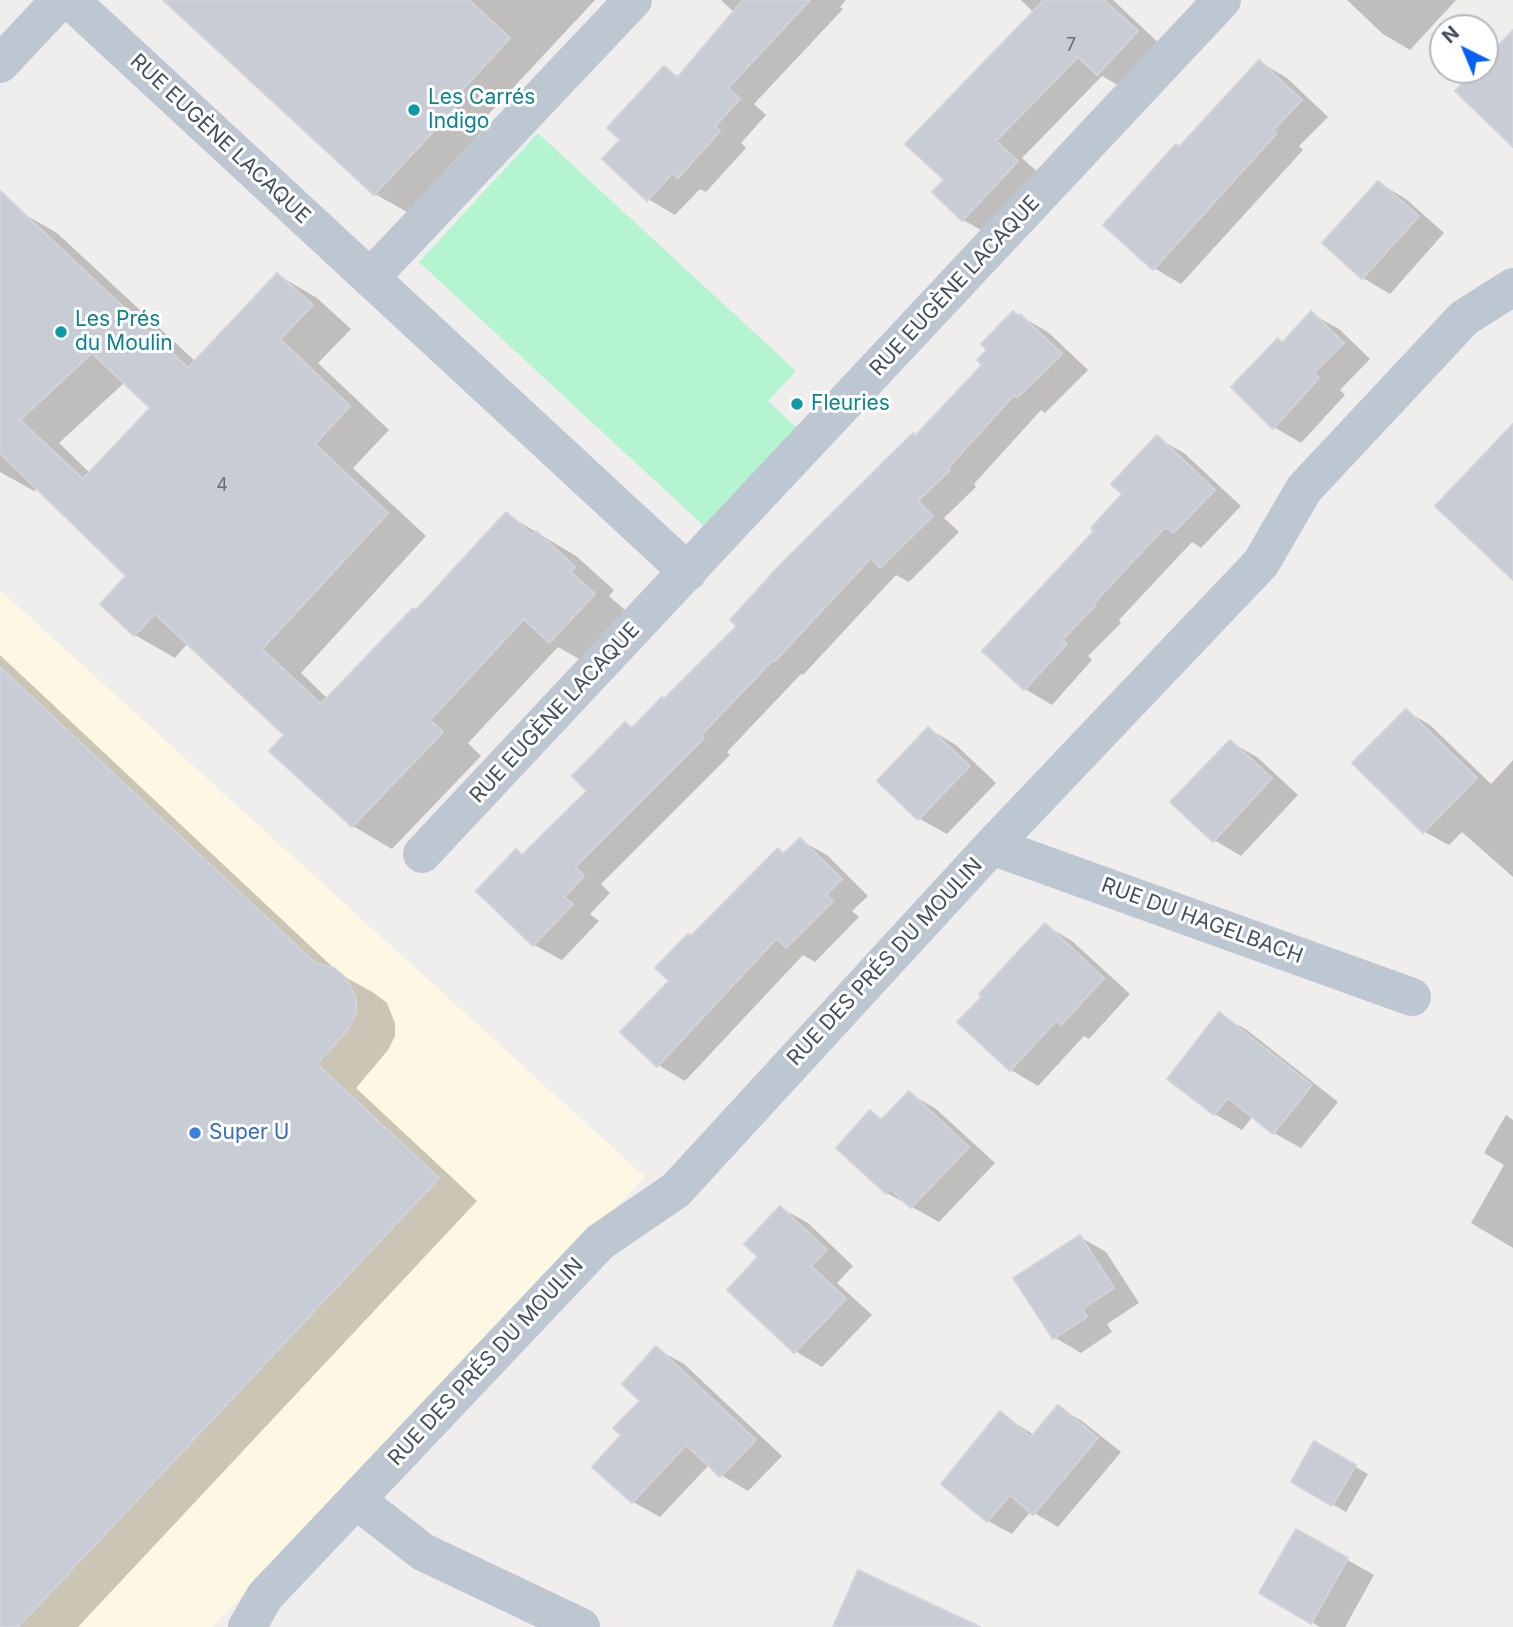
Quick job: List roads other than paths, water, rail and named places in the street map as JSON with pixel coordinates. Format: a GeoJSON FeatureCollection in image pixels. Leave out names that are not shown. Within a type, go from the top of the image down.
{"type":"FeatureCollection","features":[{"type":"Feature","properties":{"kind":"street"},"geometry":{"type":"LineString","coordinates":[[0,64],[60,0]]}},
{"type":"Feature","properties":{"kind":"street","name":"RUE EUGÈNE LACAQUE"},"geometry":{"type":"LineString","coordinates":[[70,0],[688,572]]}},
{"type":"Feature","properties":{"kind":"street"},"geometry":{"type":"LineString","coordinates":[[370,278],[633,0]]}},
{"type":"Feature","properties":{"kind":"street","name":"RUE EUGÈNE LACAQUE"},"geometry":{"type":"LineString","coordinates":[[422,854],[1222,0]]}},
{"type":"Feature","properties":{"kind":"street","name":"RUE DES PRÉS DU MOULIN"},"geometry":{"type":"LineString","coordinates":[[247,1627],[265,1596],[600,1242],[676,1189],[992,846],[1262,564],[1304,489],[1464,318],[1513,287]]}},
{"type":"Feature","properties":{"kind":"street","name":"RUE DU HAGELBACH"},"geometry":{"type":"LineString","coordinates":[[992,846],[1412,997]]}},
{"type":"Feature","properties":{"kind":"street"},"geometry":{"type":"LineString","coordinates":[[356,1500],[423,1552],[581,1627]]}},
{"type":"Feature","properties":{"kind":"place","name":"Les Carrés Indigo"},"geometry":{"type":"Point","coordinates":[414,110]}},
{"type":"Feature","properties":{"kind":"place","name":"Les Prés du Moulin"},"geometry":{"type":"Point","coordinates":[61,332]}},
{"type":"Feature","properties":{"kind":"place","name":"Fleuries"},"geometry":{"type":"Point","coordinates":[797,404]}},
{"type":"Feature","properties":{"kind":"place","name":"Super U"},"geometry":{"type":"Point","coordinates":[195,1133]}}]}
